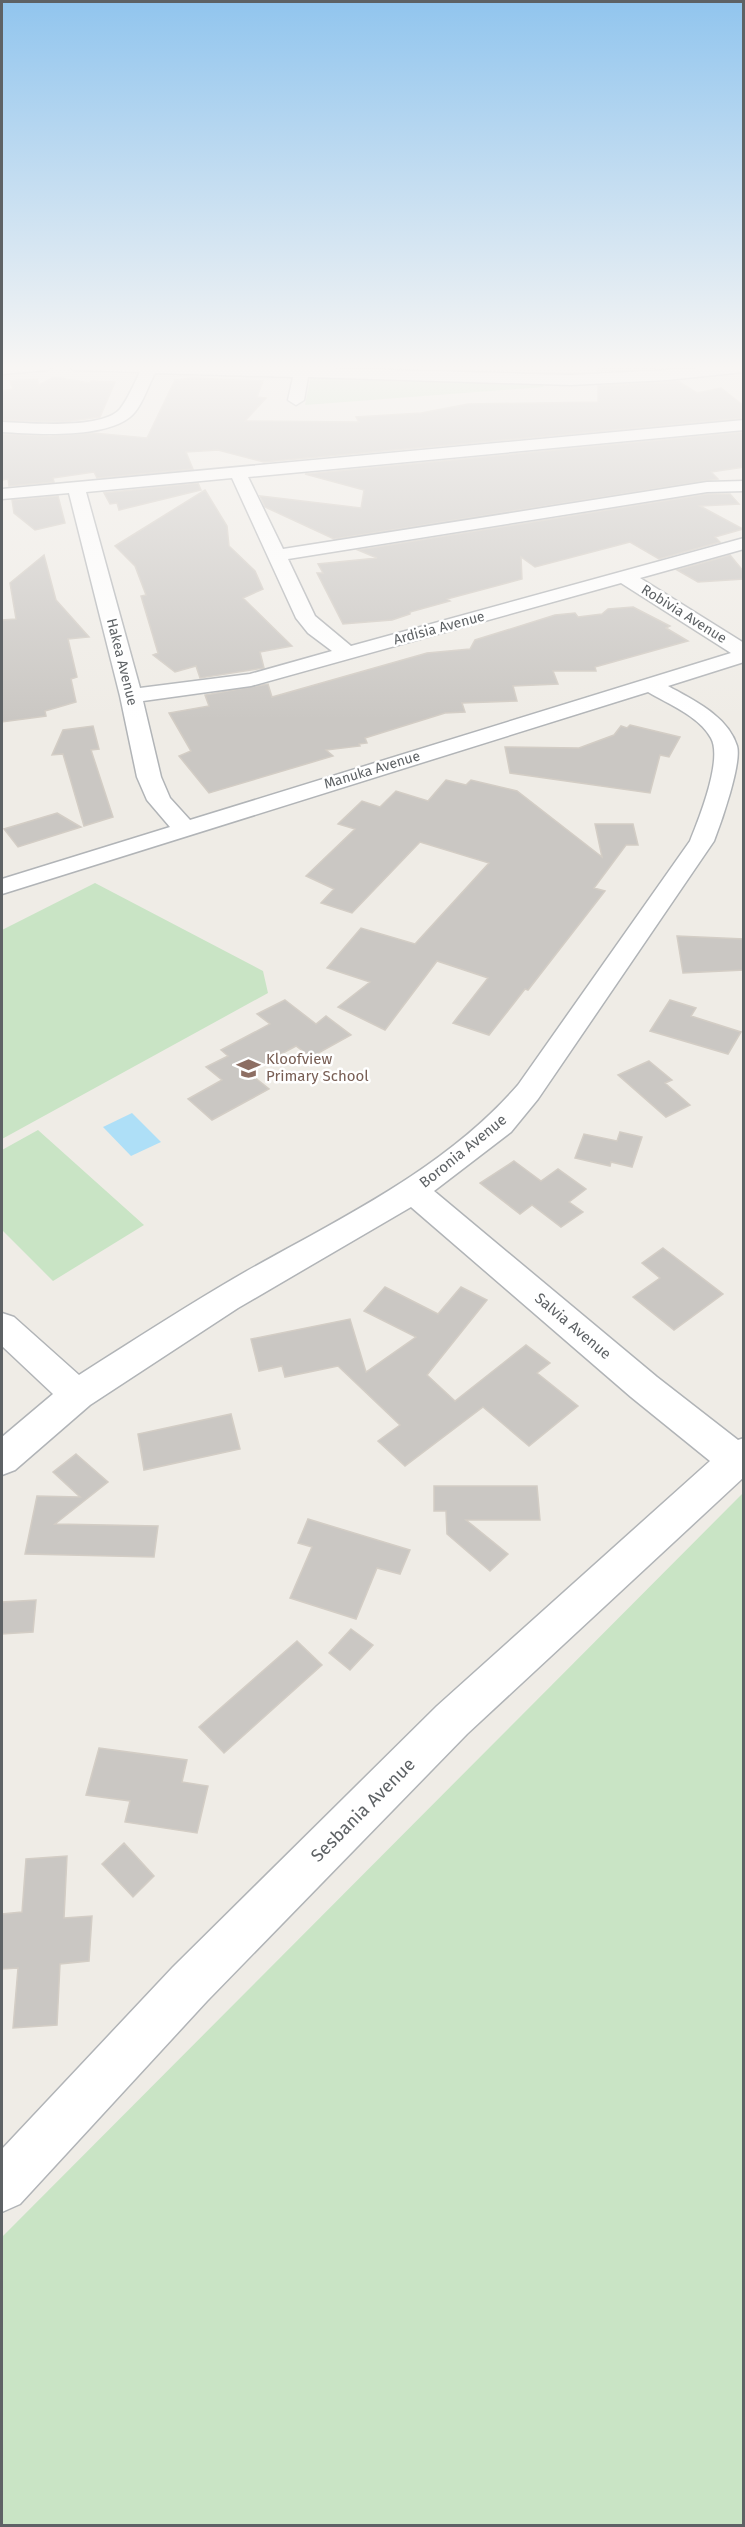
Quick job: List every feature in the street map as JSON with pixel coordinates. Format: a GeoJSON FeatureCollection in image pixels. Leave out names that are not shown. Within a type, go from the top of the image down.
{"type":"FeatureCollection","features":[{"type":"Feature","properties":{"kind":"street"},"geometry":{"type":"LineString","coordinates":[[2,494],[120,484]]}},
{"type":"Feature","properties":{"kind":"street"},"geometry":{"type":"LineString","coordinates":[[243,484],[279,555],[306,618],[315,629],[347,653]]}},
{"type":"Feature","properties":{"kind":"street"},"geometry":{"type":"LineString","coordinates":[[279,555],[713,486],[744,486]]}},
{"type":"Feature","properties":{"kind":"street","name":"Hakea Avenue"},"geometry":{"type":"LineString","coordinates":[[76,488],[155,792],[159,800],[184,828]]}},
{"type":"Feature","properties":{"kind":"street","name":"Ardisia Avenue"},"geometry":{"type":"LineString","coordinates":[[131,696],[251,680],[744,543]]}},
{"type":"Feature","properties":{"kind":"street","name":"Robivia Avenue"},"geometry":{"type":"LineString","coordinates":[[625,577],[744,653]]}},
{"type":"Feature","properties":{"kind":"street","name":"Manuka Avenue"},"geometry":{"type":"LineString","coordinates":[[4,883],[744,653]]}},
{"type":"Feature","properties":{"kind":"street","name":"Boronia Avenue"},"geometry":{"type":"LineString","coordinates":[[2,1460],[77,1395],[226,1299],[413,1191],[500,1125],[528,1092],[702,841],[715,808],[727,749],[725,740],[705,719],[649,684]]}},
{"type":"Feature","properties":{"kind":"street","name":"Salvia Avenue"},"geometry":{"type":"LineString","coordinates":[[413,1191],[644,1386],[740,1456]]}},
{"type":"Feature","properties":{"kind":"street"},"geometry":{"type":"LineString","coordinates":[[2,1326],[77,1395]]}},
{"type":"Feature","properties":{"kind":"street","name":"Sesbania Avenue"},"geometry":{"type":"LineString","coordinates":[[2,2186],[190,1983],[452,1720],[740,1456]]}},
{"type":"Feature","properties":{"kind":"green space"},"geometry":{"type":"Polygon","coordinates":[[[95,883],[263,971],[268,993],[2,1139],[2,930],[95,883]]]}},
{"type":"Feature","properties":{"kind":"green space"},"geometry":{"type":"Polygon","coordinates":[[[38,1130],[144,1225],[53,1281],[2,1230],[2,1150],[38,1130]]]}},
{"type":"Feature","properties":{"kind":"green space"},"geometry":{"type":"Polygon","coordinates":[[[743,1493],[743,2525],[2,2525],[2,2237],[743,1493]]]}},
{"type":"Feature","properties":{"kind":"water"},"geometry":{"type":"Polygon","coordinates":[[[132,1113],[161,1142],[131,1156],[103,1127],[132,1113]]]}},
{"type":"Feature","properties":{"kind":"building"},"geometry":{"type":"Polygon","coordinates":[[[9,484],[32,484],[9,486],[9,484]]]}},
{"type":"Feature","properties":{"kind":"building"},"geometry":{"type":"Polygon","coordinates":[[[189,484],[198,484],[201,490],[119,510],[117,503],[110,504],[104,493],[189,484]]]}},
{"type":"Feature","properties":{"kind":"building"},"geometry":{"type":"Polygon","coordinates":[[[342,484],[686,484],[334,539],[265,507],[260,496],[361,508],[364,490],[342,484]]]}},
{"type":"Feature","properties":{"kind":"building"},"geometry":{"type":"Polygon","coordinates":[[[205,490],[227,526],[229,546],[255,571],[263,589],[243,598],[292,646],[260,652],[264,668],[200,678],[196,666],[175,672],[153,655],[158,653],[141,596],[146,595],[135,566],[115,546],[205,490]]]}},
{"type":"Feature","properties":{"kind":"building"},"geometry":{"type":"Polygon","coordinates":[[[707,494],[730,494],[739,504],[700,506],[743,529],[715,537],[720,542],[659,559],[630,542],[535,567],[521,557],[522,579],[447,599],[450,601],[410,612],[410,614],[392,620],[343,624],[317,573],[323,573],[318,564],[377,558],[358,550],[707,494]]]}},
{"type":"Feature","properties":{"kind":"building"},"geometry":{"type":"Polygon","coordinates":[[[58,496],[65,523],[35,530],[14,513],[12,500],[58,496]]]}},
{"type":"Feature","properties":{"kind":"building"},"geometry":{"type":"Polygon","coordinates":[[[44,555],[56,600],[89,637],[68,639],[77,677],[71,679],[76,702],[45,711],[46,716],[2,722],[2,620],[16,619],[10,583],[44,555]]]}},
{"type":"Feature","properties":{"kind":"building"},"geometry":{"type":"Polygon","coordinates":[[[730,555],[744,572],[744,579],[698,582],[677,570],[730,555]]]}},
{"type":"Feature","properties":{"kind":"building"},"geometry":{"type":"Polygon","coordinates":[[[633,607],[670,626],[666,628],[688,641],[595,667],[596,671],[553,671],[558,684],[513,686],[517,701],[462,703],[465,712],[445,713],[365,738],[367,743],[359,744],[360,746],[326,750],[333,756],[209,793],[179,756],[191,751],[169,713],[209,706],[205,695],[268,684],[272,697],[427,653],[470,649],[475,640],[555,615],[575,613],[578,617],[602,614],[608,609],[633,607]]]}},
{"type":"Feature","properties":{"kind":"building"},"geometry":{"type":"Polygon","coordinates":[[[630,725],[680,737],[669,757],[660,755],[650,793],[510,773],[505,747],[579,748],[614,735],[621,726],[627,728],[630,725]]]}},
{"type":"Feature","properties":{"kind":"building"},"geometry":{"type":"Polygon","coordinates":[[[93,726],[99,749],[91,750],[113,817],[84,826],[63,754],[52,755],[63,730],[93,726]]]}},
{"type":"Feature","properties":{"kind":"building"},"geometry":{"type":"Polygon","coordinates":[[[446,780],[466,785],[471,780],[517,791],[602,857],[595,824],[633,824],[638,845],[626,845],[594,888],[605,891],[528,990],[525,989],[489,1035],[453,1023],[488,978],[437,961],[385,1030],[338,1007],[370,982],[327,968],[361,928],[415,944],[489,863],[420,842],[352,913],[321,903],[334,889],[306,876],[355,829],[338,824],[362,801],[380,807],[396,791],[428,801],[446,780]]]}},
{"type":"Feature","properties":{"kind":"building"},"geometry":{"type":"Polygon","coordinates":[[[57,813],[81,827],[18,847],[4,829],[57,813]]]}},
{"type":"Feature","properties":{"kind":"building"},"geometry":{"type":"Polygon","coordinates":[[[677,936],[744,939],[744,970],[683,973],[677,936]]]}},
{"type":"Feature","properties":{"kind":"building"},"geometry":{"type":"Polygon","coordinates":[[[285,1000],[316,1024],[326,1016],[351,1035],[311,1057],[296,1046],[248,1072],[269,1089],[212,1120],[188,1099],[222,1080],[206,1067],[228,1056],[221,1050],[270,1024],[257,1014],[285,1000]]]}},
{"type":"Feature","properties":{"kind":"building"},"geometry":{"type":"Polygon","coordinates":[[[670,1000],[696,1008],[691,1016],[741,1032],[728,1054],[650,1031],[670,1000]]]}},
{"type":"Feature","properties":{"kind":"building"},"geometry":{"type":"Polygon","coordinates":[[[649,1061],[672,1080],[665,1083],[690,1105],[666,1117],[618,1075],[649,1061]]]}},
{"type":"Feature","properties":{"kind":"building"},"geometry":{"type":"Polygon","coordinates":[[[620,1132],[642,1137],[632,1167],[611,1162],[610,1166],[575,1158],[584,1134],[617,1141],[620,1132]]]}},
{"type":"Feature","properties":{"kind":"building"},"geometry":{"type":"Polygon","coordinates":[[[514,1161],[541,1181],[558,1169],[586,1189],[569,1202],[583,1212],[561,1227],[532,1205],[520,1214],[480,1183],[514,1161]]]}},
{"type":"Feature","properties":{"kind":"building"},"geometry":{"type":"Polygon","coordinates":[[[663,1248],[723,1294],[674,1330],[633,1297],[660,1278],[642,1263],[663,1248]]]}},
{"type":"Feature","properties":{"kind":"building"},"geometry":{"type":"Polygon","coordinates":[[[385,1287],[438,1314],[461,1287],[487,1300],[427,1375],[455,1401],[526,1345],[550,1363],[537,1373],[578,1406],[529,1446],[483,1407],[405,1466],[378,1441],[400,1425],[338,1366],[285,1377],[282,1366],[259,1371],[251,1339],[350,1319],[366,1372],[416,1337],[364,1311],[385,1287]]]}},
{"type":"Feature","properties":{"kind":"building"},"geometry":{"type":"Polygon","coordinates":[[[231,1414],[240,1449],[144,1470],[138,1434],[231,1414]]]}},
{"type":"Feature","properties":{"kind":"building"},"geometry":{"type":"Polygon","coordinates":[[[76,1454],[108,1482],[55,1524],[158,1526],[154,1557],[25,1554],[37,1496],[80,1497],[53,1472],[76,1454]]]}},
{"type":"Feature","properties":{"kind":"building"},"geometry":{"type":"Polygon","coordinates":[[[434,1486],[537,1486],[540,1520],[466,1520],[508,1554],[490,1571],[447,1534],[446,1511],[434,1511],[434,1486]]]}},
{"type":"Feature","properties":{"kind":"building"},"geometry":{"type":"Polygon","coordinates":[[[308,1519],[410,1550],[400,1574],[377,1568],[356,1619],[290,1598],[312,1547],[298,1543],[308,1519]]]}},
{"type":"Feature","properties":{"kind":"building"},"geometry":{"type":"Polygon","coordinates":[[[36,1600],[33,1632],[2,1634],[2,1602],[36,1600]]]}},
{"type":"Feature","properties":{"kind":"building"},"geometry":{"type":"Polygon","coordinates":[[[351,1629],[373,1645],[350,1670],[329,1653],[351,1629]]]}},
{"type":"Feature","properties":{"kind":"building"},"geometry":{"type":"Polygon","coordinates":[[[297,1641],[322,1665],[224,1753],[199,1727],[297,1641]]]}},
{"type":"Feature","properties":{"kind":"building"},"geometry":{"type":"Polygon","coordinates":[[[99,1748],[187,1760],[182,1782],[208,1786],[197,1833],[125,1822],[130,1801],[86,1795],[99,1748]]]}},
{"type":"Feature","properties":{"kind":"building"},"geometry":{"type":"Polygon","coordinates":[[[124,1843],[154,1876],[133,1897],[102,1864],[124,1843]]]}},
{"type":"Feature","properties":{"kind":"building"},"geometry":{"type":"Polygon","coordinates":[[[67,1856],[64,1918],[92,1916],[89,1961],[60,1964],[57,2025],[13,2028],[18,1968],[2,1969],[2,1914],[22,1912],[26,1859],[67,1856]]]}},
{"type":"Feature","properties":{"kind":"place","name":"Kloofview Primary School"},"geometry":{"type":"Point","coordinates":[248,1068]}}]}
